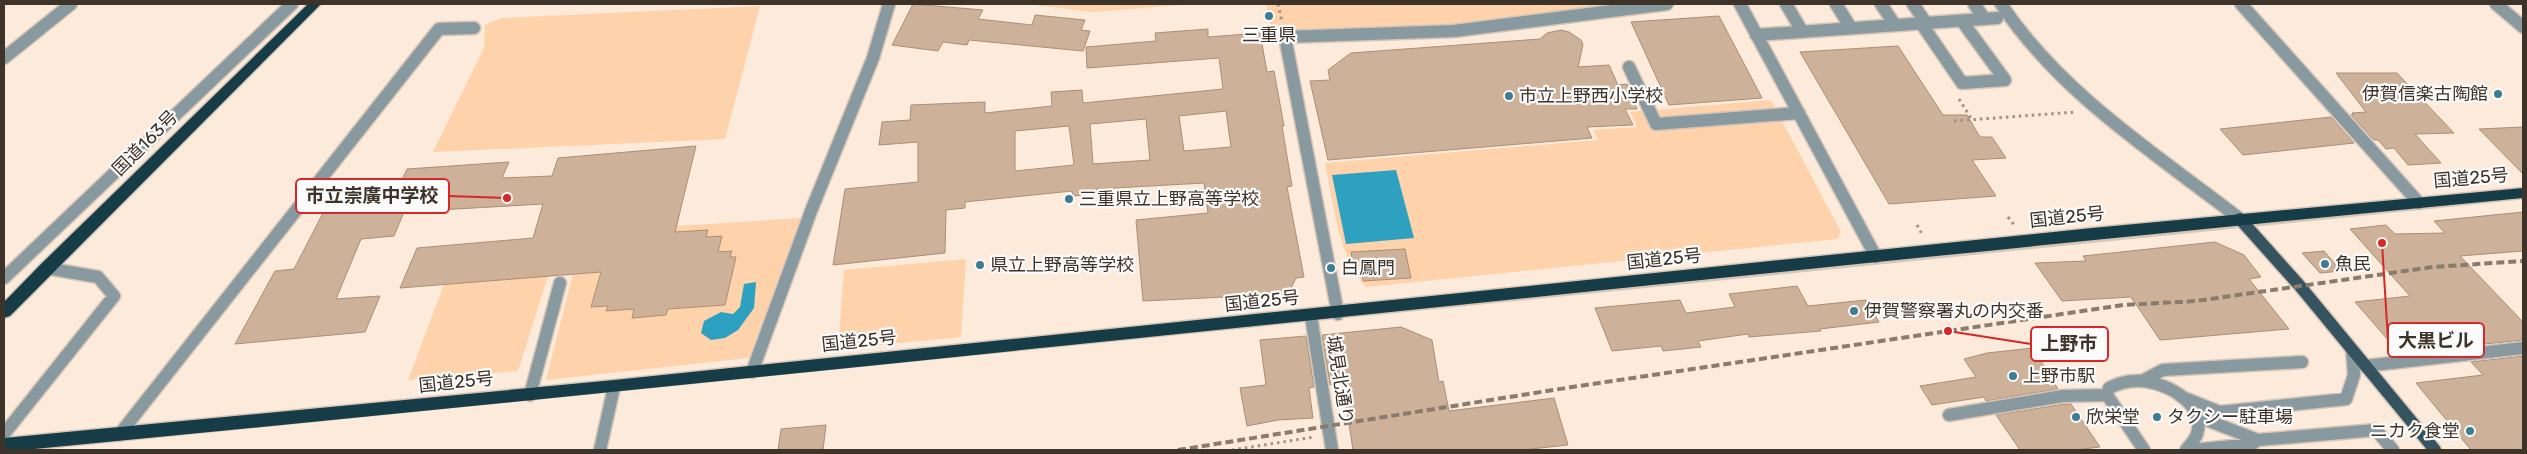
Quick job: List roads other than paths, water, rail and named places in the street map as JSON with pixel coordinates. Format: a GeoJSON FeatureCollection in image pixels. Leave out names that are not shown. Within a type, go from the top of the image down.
{"type":"FeatureCollection","features":[{"type":"Feature","properties":{"kind":"highway","name":"国道163号"},"geometry":{"type":"LineString","coordinates":[[4,312],[46,268],[315,4]]}},
{"type":"Feature","properties":{"kind":"highway","name":"国道25号"},"geometry":{"type":"LineString","coordinates":[[4,444],[119,435],[614,387],[1338,314],[2240,219],[2523,194]]}},
{"type":"Feature","properties":{"kind":"main road"},"geometry":{"type":"LineString","coordinates":[[2240,219],[2435,450]]}},
{"type":"Feature","properties":{"kind":"street"},"geometry":{"type":"LineString","coordinates":[[4,58],[71,4]]}},
{"type":"Feature","properties":{"kind":"street"},"geometry":{"type":"LineString","coordinates":[[4,278],[292,4]]}},
{"type":"Feature","properties":{"kind":"street"},"geometry":{"type":"LineString","coordinates":[[752,372],[811,211],[873,58],[889,4]]}},
{"type":"Feature","properties":{"kind":"street"},"geometry":{"type":"LineString","coordinates":[[1338,314],[1285,37],[1454,31],[1667,4]]}},
{"type":"Feature","properties":{"kind":"street"},"geometry":{"type":"LineString","coordinates":[[1740,4],[1876,257]]}},
{"type":"Feature","properties":{"kind":"street"},"geometry":{"type":"LineString","coordinates":[[1786,4],[1802,31]]}},
{"type":"Feature","properties":{"kind":"street"},"geometry":{"type":"LineString","coordinates":[[1836,4],[1851,28]]}},
{"type":"Feature","properties":{"kind":"street"},"geometry":{"type":"LineString","coordinates":[[1881,4],[1894,25]]}},
{"type":"Feature","properties":{"kind":"street"},"geometry":{"type":"LineString","coordinates":[[1913,4],[1923,23],[1962,83],[2005,80],[1962,21]]}},
{"type":"Feature","properties":{"kind":"street"},"geometry":{"type":"LineString","coordinates":[[1974,4],[1985,19]]}},
{"type":"Feature","properties":{"kind":"street"},"geometry":{"type":"LineString","coordinates":[[2001,4],[2019,32],[2078,93],[2240,219]]}},
{"type":"Feature","properties":{"kind":"street"},"geometry":{"type":"LineString","coordinates":[[2242,4],[2419,203]]}},
{"type":"Feature","properties":{"kind":"street"},"geometry":{"type":"LineString","coordinates":[[2496,4],[2523,27]]}},
{"type":"Feature","properties":{"kind":"street"},"geometry":{"type":"LineString","coordinates":[[1756,35],[1997,18]]}},
{"type":"Feature","properties":{"kind":"street"},"geometry":{"type":"LineString","coordinates":[[119,435],[440,29],[474,28]]}},
{"type":"Feature","properties":{"kind":"street"},"geometry":{"type":"LineString","coordinates":[[1629,67],[1656,124],[1798,113]]}},
{"type":"Feature","properties":{"kind":"street"},"geometry":{"type":"LineString","coordinates":[[4,434],[114,296],[98,277],[46,268]]}},
{"type":"Feature","properties":{"kind":"street"},"geometry":{"type":"LineString","coordinates":[[530,395],[560,283]]}},
{"type":"Feature","properties":{"kind":"street","name":"城見北通り"},"geometry":{"type":"LineString","coordinates":[[1311,316],[1332,450]]}},
{"type":"Feature","properties":{"kind":"street"},"geometry":{"type":"LineString","coordinates":[[2365,366],[2523,348]]}},
{"type":"Feature","properties":{"kind":"street"},"geometry":{"type":"LineString","coordinates":[[2144,450],[2107,395],[2109,388],[2120,382],[2144,380],[2157,382],[2182,397],[2220,412],[2346,399],[2355,380],[2355,364],[2352,350]]}},
{"type":"Feature","properties":{"kind":"street"},"geometry":{"type":"LineString","coordinates":[[2144,380],[2149,375],[2163,370],[2302,362]]}},
{"type":"Feature","properties":{"kind":"street"},"geometry":{"type":"LineString","coordinates":[[600,450],[614,387]]}},
{"type":"Feature","properties":{"kind":"street"},"geometry":{"type":"LineString","coordinates":[[1950,415],[2063,396],[2107,395]]}},
{"type":"Feature","properties":{"kind":"street"},"geometry":{"type":"LineString","coordinates":[[2182,397],[2196,416],[2198,431],[2186,450]]}},
{"type":"Feature","properties":{"kind":"street"},"geometry":{"type":"LineString","coordinates":[[2196,416],[2258,440],[2376,430],[2393,450]]}},
{"type":"Feature","properties":{"kind":"street"},"geometry":{"type":"LineString","coordinates":[[2193,450],[2252,444],[2258,440]]}},
{"type":"Feature","properties":{"kind":"water"},"geometry":{"type":"Polygon","coordinates":[[[1396,170],[1414,238],[1346,244],[1332,175],[1396,170]]]}},
{"type":"Feature","properties":{"kind":"water"},"geometry":{"type":"Polygon","coordinates":[[[756,282],[754,308],[738,330],[725,338],[711,340],[701,333],[704,321],[721,312],[733,314],[740,307],[744,284],[756,282]]]}},
{"type":"Feature","properties":{"kind":"railway"},"geometry":{"type":"LineString","coordinates":[[1178,450],[1572,387],[2123,305],[2196,301],[2433,267],[2523,261]]}},
{"type":"Feature","properties":{"kind":"place","name":"三重県"},"geometry":{"type":"Point","coordinates":[1269,16]}},
{"type":"Feature","properties":{"kind":"place","name":"伊賀信楽古陶館"},"geometry":{"type":"Point","coordinates":[2498,94]}},
{"type":"Feature","properties":{"kind":"place","name":"市立上野西小学校"},"geometry":{"type":"Point","coordinates":[1509,96]}},
{"type":"Feature","properties":{"kind":"place","name":"市立崇廣中学校"},"geometry":{"type":"Point","coordinates":[507,198]}},
{"type":"Feature","properties":{"kind":"place","name":"三重県立上野高等学校"},"geometry":{"type":"Point","coordinates":[1069,199]}},
{"type":"Feature","properties":{"kind":"place","name":"大黒ビル"},"geometry":{"type":"Point","coordinates":[2382,243]}},
{"type":"Feature","properties":{"kind":"place","name":"魚民"},"geometry":{"type":"Point","coordinates":[2325,264]}},
{"type":"Feature","properties":{"kind":"place","name":"県立上野高等学校"},"geometry":{"type":"Point","coordinates":[980,265]}},
{"type":"Feature","properties":{"kind":"place","name":"白鳳門"},"geometry":{"type":"Point","coordinates":[1331,268]}},
{"type":"Feature","properties":{"kind":"place","name":"伊賀警察署丸の内交番"},"geometry":{"type":"Point","coordinates":[1854,311]}},
{"type":"Feature","properties":{"kind":"place","name":"上野市"},"geometry":{"type":"Point","coordinates":[1948,331]}},
{"type":"Feature","properties":{"kind":"place","name":"上野市駅"},"geometry":{"type":"Point","coordinates":[2013,376]}},
{"type":"Feature","properties":{"kind":"place","name":"欣栄堂"},"geometry":{"type":"Point","coordinates":[2076,417]}},
{"type":"Feature","properties":{"kind":"place","name":"タクシー駐車場"},"geometry":{"type":"Point","coordinates":[2157,417]}},
{"type":"Feature","properties":{"kind":"place","name":"ニカク食堂"},"geometry":{"type":"Point","coordinates":[2470,431]}}]}
